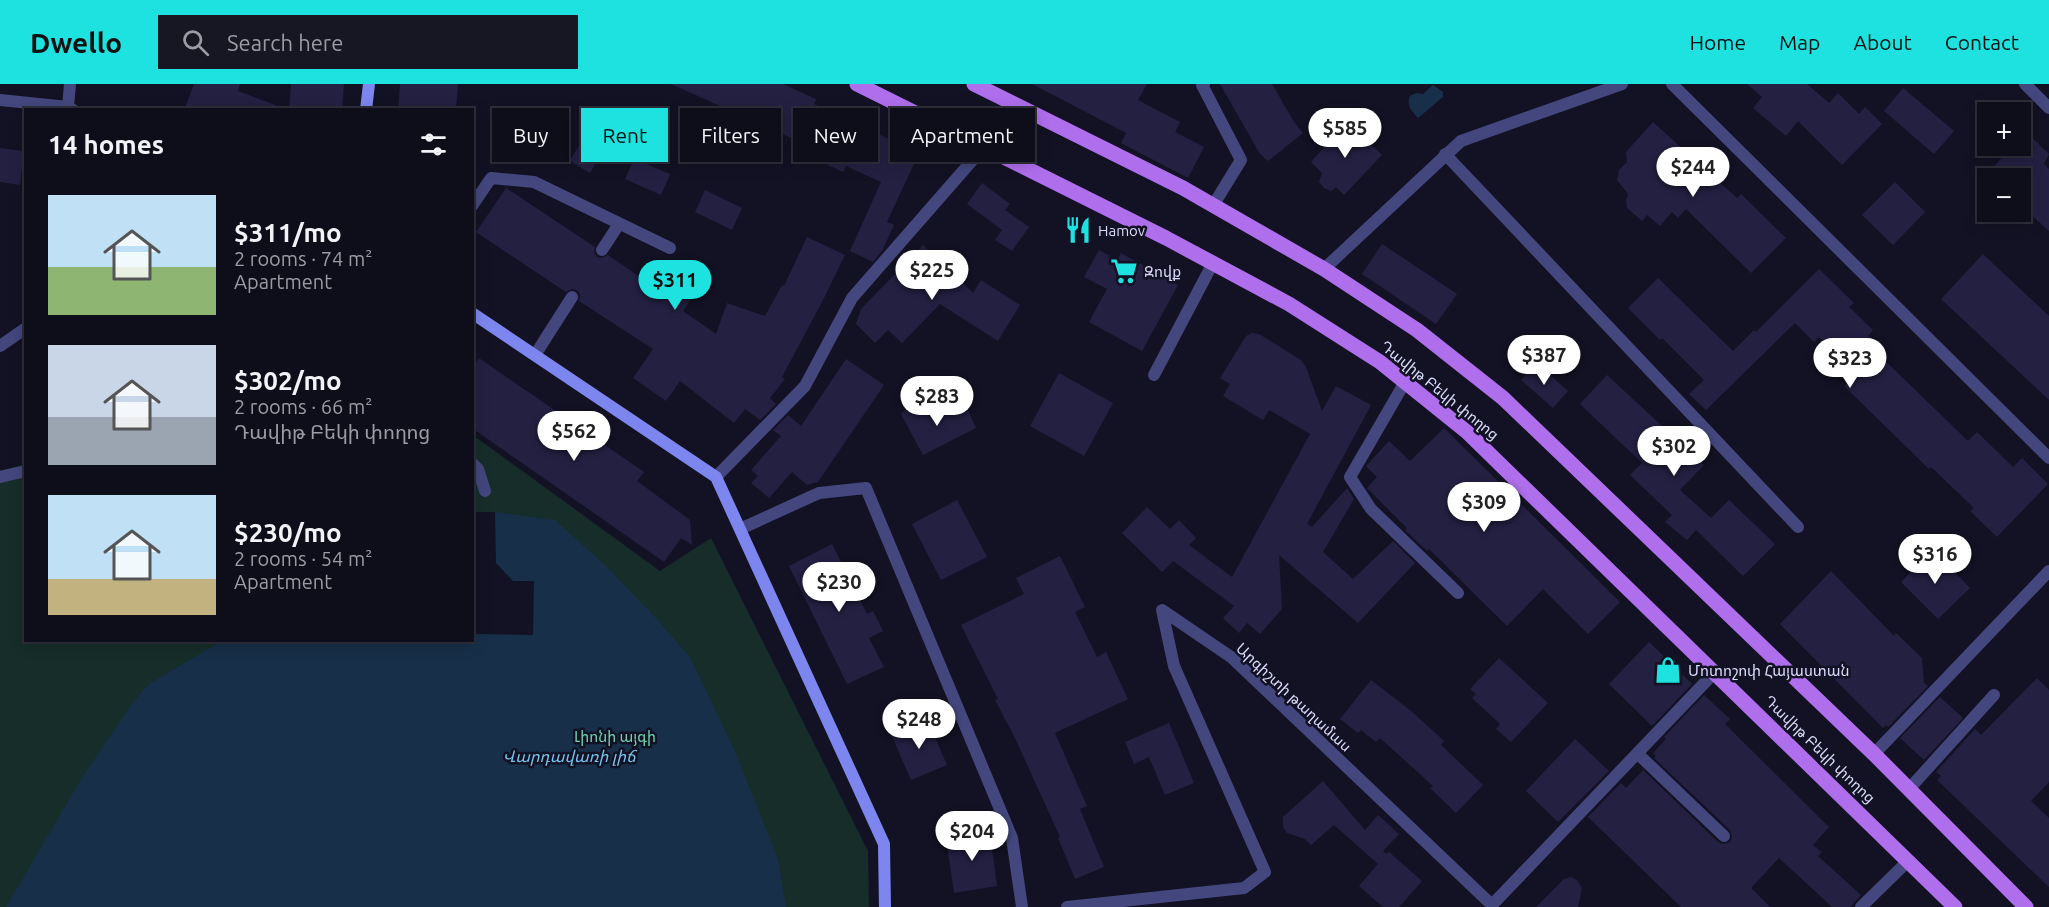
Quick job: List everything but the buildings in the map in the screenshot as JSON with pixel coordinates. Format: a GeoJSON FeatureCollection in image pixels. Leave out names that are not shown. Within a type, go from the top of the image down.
{"type":"FeatureCollection","features":[{"type":"Feature","properties":{"kind":"main road"},"geometry":{"type":"LineString","coordinates":[[366,108],[369,84]]}},
{"type":"Feature","properties":{"kind":"main road","name":"Դավիթ Բեկի փողոց"},"geometry":{"type":"LineString","coordinates":[[857,84],[905,108]]}},
{"type":"Feature","properties":{"kind":"main road","name":"Դավիթ Բեկի փողոց"},"geometry":{"type":"LineString","coordinates":[[974,84],[1214,204],[1324,269],[1417,330],[1503,398],[1874,754],[2026,907]]}},
{"type":"Feature","properties":{"kind":"main road","name":"Դավիթ Բեկի փողոց"},"geometry":{"type":"LineString","coordinates":[[1014,162],[1166,238],[1289,304],[1380,362],[1467,432],[1955,907]]}},
{"type":"Feature","properties":{"kind":"main road"},"geometry":{"type":"LineString","coordinates":[[474,314],[716,477],[884,844],[885,907]]}},
{"type":"Feature","properties":{"kind":"street"},"geometry":{"type":"LineString","coordinates":[[0,100],[70,108],[70,84]]}},
{"type":"Feature","properties":{"kind":"street"},"geometry":{"type":"LineString","coordinates":[[1204,84],[1202,86],[1241,160],[1214,204]]}},
{"type":"Feature","properties":{"kind":"street"},"geometry":{"type":"LineString","coordinates":[[1324,269],[1461,141],[1622,84]]}},
{"type":"Feature","properties":{"kind":"street"},"geometry":{"type":"LineString","coordinates":[[1672,84],[2049,458]]}},
{"type":"Feature","properties":{"kind":"street"},"geometry":{"type":"LineString","coordinates":[[2025,84],[2049,108]]}},
{"type":"Feature","properties":{"kind":"street"},"geometry":{"type":"LineString","coordinates":[[1445,154],[1798,527]]}},
{"type":"Feature","properties":{"kind":"street"},"geometry":{"type":"LineString","coordinates":[[716,477],[805,386],[852,298],[971,162]]}},
{"type":"Feature","properties":{"kind":"street"},"geometry":{"type":"LineString","coordinates":[[474,203],[491,178],[534,182],[670,248]]}},
{"type":"Feature","properties":{"kind":"street"},"geometry":{"type":"LineString","coordinates":[[602,250],[619,224]]}},
{"type":"Feature","properties":{"kind":"street"},"geometry":{"type":"LineString","coordinates":[[1154,375],[1213,263]]}},
{"type":"Feature","properties":{"kind":"street"},"geometry":{"type":"LineString","coordinates":[[535,355],[572,297]]}},
{"type":"Feature","properties":{"kind":"street"},"geometry":{"type":"LineString","coordinates":[[0,346],[24,329]]}},
{"type":"Feature","properties":{"kind":"street"},"geometry":{"type":"LineString","coordinates":[[1405,382],[1350,477],[1371,509],[1458,593]]}},
{"type":"Feature","properties":{"kind":"street"},"geometry":{"type":"LineString","coordinates":[[474,465],[478,469],[485,491]]}},
{"type":"Feature","properties":{"kind":"street"},"geometry":{"type":"LineString","coordinates":[[0,477],[24,471]]}},
{"type":"Feature","properties":{"kind":"street"},"geometry":{"type":"LineString","coordinates":[[740,529],[819,493],[866,488],[1012,838],[1022,907]]}},
{"type":"Feature","properties":{"kind":"street"},"geometry":{"type":"LineString","coordinates":[[1874,754],[2049,571]]}},
{"type":"Feature","properties":{"kind":"street","name":"Արգիշտի թաղամաս"},"geometry":{"type":"LineString","coordinates":[[1067,907],[1244,888],[1265,872],[1174,666],[1162,610],[1231,657],[1492,905],[1715,672]]}},
{"type":"Feature","properties":{"kind":"street"},"geometry":{"type":"LineString","coordinates":[[1909,789],[1994,695]]}},
{"type":"Feature","properties":{"kind":"street"},"geometry":{"type":"LineString","coordinates":[[1638,754],[1724,836]]}},
{"type":"Feature","properties":{"kind":"street"},"geometry":{"type":"LineString","coordinates":[[1862,907],[1908,861]]}},
{"type":"Feature","properties":{"kind":"green space","name":"Վարդավառի լիճ"},"geometry":{"type":"Polygon","coordinates":[[[474,438],[660,571],[711,538],[868,851],[869,907],[0,907],[0,471],[24,464],[24,642],[474,642],[474,438]]]}},
{"type":"Feature","properties":{"kind":"water"},"geometry":{"type":"Polygon","coordinates":[[[1433,85],[1443,92],[1443,97],[1418,118],[1409,105],[1410,96],[1416,93],[1423,94],[1433,85]]]}},
{"type":"Feature","properties":{"kind":"water","name":"Վարդավառի լիճ"},"geometry":{"type":"Polygon","coordinates":[[[474,512],[495,512],[555,520],[606,566],[690,657],[734,749],[778,859],[786,907],[6,907],[81,779],[134,701],[149,684],[220,642],[474,642],[474,512]]]}},
{"type":"Feature","properties":{"kind":"pier"},"geometry":{"type":"Polygon","coordinates":[[[474,512],[495,512],[496,563],[513,581],[534,581],[533,635],[474,634],[474,512]]]}},
{"type":"Feature","properties":{"kind":"place","name":"Hamov"},"geometry":{"type":"Point","coordinates":[1078,230]}},
{"type":"Feature","properties":{"kind":"place","name":"Զովք"},"geometry":{"type":"Point","coordinates":[1124,271]}},
{"type":"Feature","properties":{"kind":"place","name":"Մոտոշոփ Հայաստան"},"geometry":{"type":"Point","coordinates":[1668,670]}},
{"type":"Feature","properties":{"kind":"park label","name":"Լիոնի այգի"},"geometry":{"type":"Point","coordinates":[615,736]}}]}
